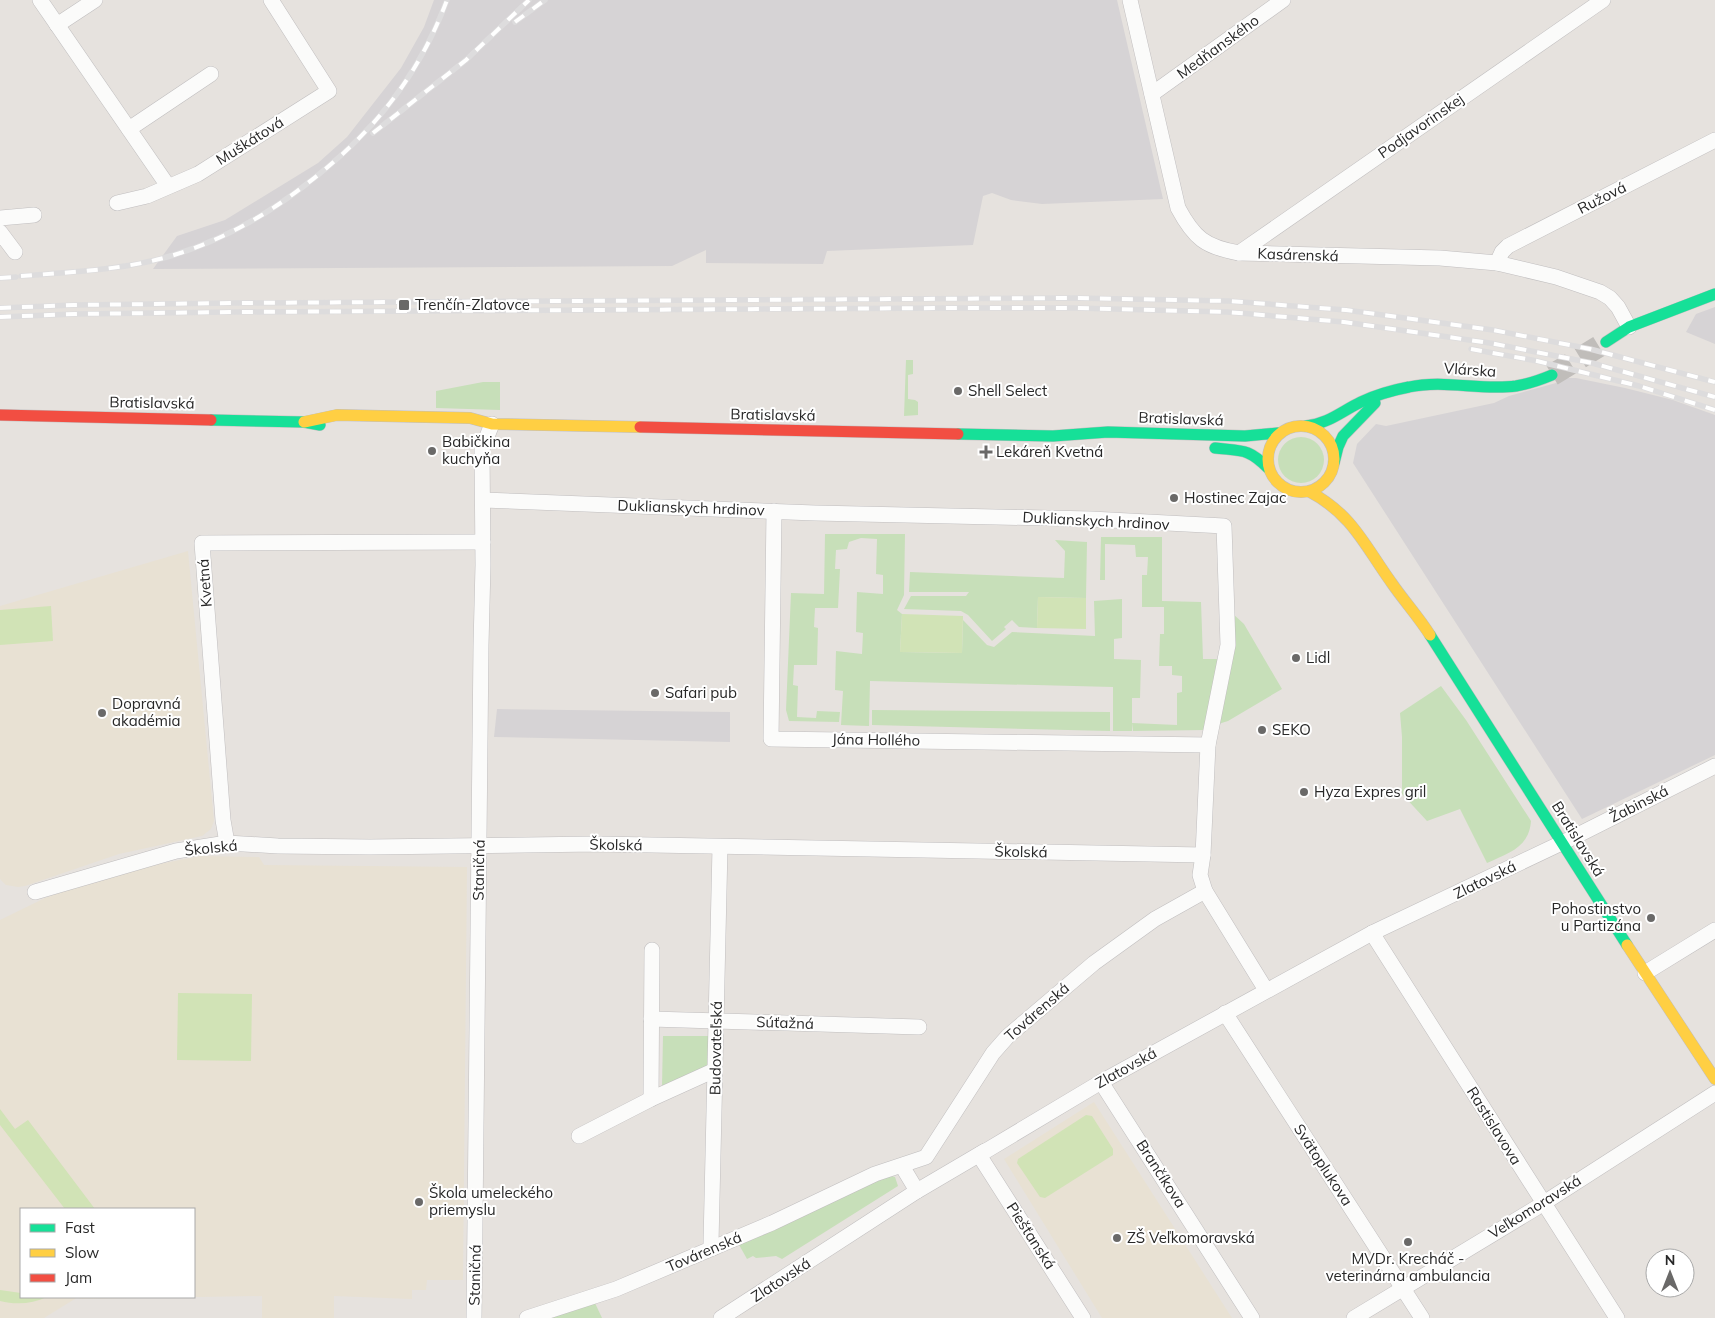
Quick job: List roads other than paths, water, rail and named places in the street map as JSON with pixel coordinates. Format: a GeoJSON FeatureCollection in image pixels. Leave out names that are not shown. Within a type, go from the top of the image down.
{"type":"FeatureCollection","features":[{"type":"Feature","properties":{"kind":"main road"},"geometry":{"type":"LineString","coordinates":[[1606,342],[1629,327],[1715,294]]}},
{"type":"Feature","properties":{"kind":"main road","name":"Vlárska"},"geometry":{"type":"LineString","coordinates":[[1306,426],[1313,426],[1330,420],[1360,402],[1413,385],[1433,383],[1497,388],[1536,382],[1552,375]]}},
{"type":"Feature","properties":{"kind":"main road","name":"Vlárska"},"geometry":{"type":"LineString","coordinates":[[1333,468],[1336,451],[1344,433],[1385,394]]}},
{"type":"Feature","properties":{"kind":"main road","name":"Bratislavská"},"geometry":{"type":"LineString","coordinates":[[0,415],[304,422],[333,427]]}},
{"type":"Feature","properties":{"kind":"main road","name":"Bratislavská"},"geometry":{"type":"LineString","coordinates":[[304,422],[337,416],[377,416],[470,418],[492,424],[1053,436],[1108,432],[1245,436],[1278,433],[1294,426],[1306,426]]}},
{"type":"Feature","properties":{"kind":"main road","name":"Bratislavská"},"geometry":{"type":"LineString","coordinates":[[477,431],[492,424]]}},
{"type":"Feature","properties":{"kind":"main road"},"geometry":{"type":"LineString","coordinates":[[1306,426],[1323,434],[1330,442],[1333,451],[1336,486]]}},
{"type":"Feature","properties":{"kind":"main road"},"geometry":{"type":"LineString","coordinates":[[1268,468],[1267,456],[1278,433]]}},
{"type":"Feature","properties":{"kind":"main road","name":"Bratislavská"},"geometry":{"type":"LineString","coordinates":[[1053,436],[1107,443],[1189,446]]}},
{"type":"Feature","properties":{"kind":"main road","name":"Bratislavská"},"geometry":{"type":"LineString","coordinates":[[1208,448],[1244,451],[1255,455],[1268,468],[1273,479],[1282,488],[1293,492],[1310,492],[1323,497],[1340,512],[1358,533],[1401,597],[1417,614],[1645,973],[1715,1079]]}},
{"type":"Feature","properties":{"kind":"main road"},"geometry":{"type":"LineString","coordinates":[[1310,492],[1320,487],[1333,468]]}},
{"type":"Feature","properties":{"kind":"main road","name":"Bratislavská"},"geometry":{"type":"LineString","coordinates":[[1356,514],[1410,594],[1417,614]]}},
{"type":"Feature","properties":{"kind":"street"},"geometry":{"type":"LineString","coordinates":[[40,0],[168,186]]}},
{"type":"Feature","properties":{"kind":"street"},"geometry":{"type":"LineString","coordinates":[[57,25],[94,0]]}},
{"type":"Feature","properties":{"kind":"street","name":"Muškátová"},"geometry":{"type":"LineString","coordinates":[[117,203],[147,196],[198,174],[329,91],[270,0]]}},
{"type":"Feature","properties":{"kind":"street","name":"Kasárenská"},"geometry":{"type":"LineString","coordinates":[[1130,0],[1178,208],[1187,226],[1212,247],[1239,253],[1440,258],[1497,263],[1556,277],[1600,292],[1610,298],[1629,327]]}},
{"type":"Feature","properties":{"kind":"street","name":"Medňanského"},"geometry":{"type":"LineString","coordinates":[[1152,94],[1283,0]]}},
{"type":"Feature","properties":{"kind":"street","name":"Podjavorinskej"},"geometry":{"type":"LineString","coordinates":[[1239,253],[1603,0]]}},
{"type":"Feature","properties":{"kind":"street"},"geometry":{"type":"LineString","coordinates":[[129,129],[212,74]]}},
{"type":"Feature","properties":{"kind":"street","name":"Ružová"},"geometry":{"type":"LineString","coordinates":[[1497,263],[1502,252],[1508,246],[1715,140]]}},
{"type":"Feature","properties":{"kind":"street"},"geometry":{"type":"LineString","coordinates":[[0,218],[34,215]]}},
{"type":"Feature","properties":{"kind":"street"},"geometry":{"type":"LineString","coordinates":[[0,232],[15,252]]}},
{"type":"Feature","properties":{"kind":"street","name":"Staničná"},"geometry":{"type":"LineString","coordinates":[[474,1318],[483,542],[482,449],[492,424]]}},
{"type":"Feature","properties":{"kind":"street","name":"Duklianskych hrdinov"},"geometry":{"type":"LineString","coordinates":[[483,500],[774,511],[1091,518],[1224,526],[1228,645],[1208,745],[1203,855],[1200,875],[1205,891],[1266,990]]}},
{"type":"Feature","properties":{"kind":"street","name":"Jána Hollého"},"geometry":{"type":"LineString","coordinates":[[774,511],[771,739],[1208,745]]}},
{"type":"Feature","properties":{"kind":"street","name":"Kvetná"},"geometry":{"type":"LineString","coordinates":[[227,843],[223,820],[202,543],[483,542]]}},
{"type":"Feature","properties":{"kind":"street","name":"Žabinská"},"geometry":{"type":"LineString","coordinates":[[1562,842],[1715,766]]}},
{"type":"Feature","properties":{"kind":"street","name":"Zlatovská"},"geometry":{"type":"LineString","coordinates":[[979,1155],[1101,1082],[1372,933],[1562,842]]}},
{"type":"Feature","properties":{"kind":"street","name":"Školská"},"geometry":{"type":"LineString","coordinates":[[35,892],[176,851],[227,843],[361,847],[596,844],[1203,855]]}},
{"type":"Feature","properties":{"kind":"street","name":"Budovateľská"},"geometry":{"type":"LineString","coordinates":[[713,1248],[711,1243],[720,847]]}},
{"type":"Feature","properties":{"kind":"street","name":"Továrenská"},"geometry":{"type":"LineString","coordinates":[[527,1318],[616,1289],[772,1223],[875,1174],[926,1158],[993,1054],[1008,1036],[1094,962],[1155,919],[1205,891]]}},
{"type":"Feature","properties":{"kind":"street"},"geometry":{"type":"LineString","coordinates":[[1645,973],[1715,930]]}},
{"type":"Feature","properties":{"kind":"street","name":"Rastislavova"},"geometry":{"type":"LineString","coordinates":[[1372,933],[1617,1318]]}},
{"type":"Feature","properties":{"kind":"street"},"geometry":{"type":"LineString","coordinates":[[651,1099],[652,950]]}},
{"type":"Feature","properties":{"kind":"street","name":"Svätoplukova"},"geometry":{"type":"LineString","coordinates":[[1225,1013],[1422,1318]]}},
{"type":"Feature","properties":{"kind":"street","name":"Súťažná"},"geometry":{"type":"LineString","coordinates":[[651,1019],[919,1027]]}},
{"type":"Feature","properties":{"kind":"street"},"geometry":{"type":"LineString","coordinates":[[579,1136],[651,1099],[716,1070]]}},
{"type":"Feature","properties":{"kind":"street","name":"Brančíkova"},"geometry":{"type":"LineString","coordinates":[[1101,1082],[1252,1318]]}},
{"type":"Feature","properties":{"kind":"street","name":"Veľkomoravská"},"geometry":{"type":"LineString","coordinates":[[1354,1318],[1543,1203],[1715,1093]]}},
{"type":"Feature","properties":{"kind":"street","name":"Zlatovská"},"geometry":{"type":"LineString","coordinates":[[721,1318],[917,1191],[985,1151],[979,1155]]}},
{"type":"Feature","properties":{"kind":"street","name":"Piešťanská"},"geometry":{"type":"LineString","coordinates":[[979,1155],[1083,1318]]}},
{"type":"Feature","properties":{"kind":"street"},"geometry":{"type":"LineString","coordinates":[[904,1165],[905,1171],[917,1191]]}},
{"type":"Feature","properties":{"kind":"tunnel"},"geometry":{"type":"LineString","coordinates":[[1552,375],[1606,342]]}},
{"type":"Feature","properties":{"kind":"railway"},"geometry":{"type":"LineString","coordinates":[[21,276],[98,270],[137,264],[174,255],[226,234],[274,207],[328,167],[371,126],[406,81],[435,29],[447,0]]}},
{"type":"Feature","properties":{"kind":"railway"},"geometry":{"type":"LineString","coordinates":[[373,133],[466,60],[529,0]]}},
{"type":"Feature","properties":{"kind":"railway"},"geometry":{"type":"LineString","coordinates":[[515,22],[545,0]]}},
{"type":"Feature","properties":{"kind":"railway"},"geometry":{"type":"LineString","coordinates":[[0,278],[16,277]]}},
{"type":"Feature","properties":{"kind":"railway"},"geometry":{"type":"LineString","coordinates":[[0,308],[233,303],[1075,298],[1229,301],[1346,310],[1493,330],[1590,349],[1715,382]]}},
{"type":"Feature","properties":{"kind":"railway"},"geometry":{"type":"LineString","coordinates":[[0,317],[232,312],[954,308],[1075,308],[1227,312],[1344,322],[1490,343],[1592,363],[1715,397]]}},
{"type":"Feature","properties":{"kind":"railway"},"geometry":{"type":"LineString","coordinates":[[1471,349],[1537,361],[1639,386],[1715,410]]}},
{"type":"Feature","properties":{"kind":"place","name":"Trenčín-Zlatovce"},"geometry":{"type":"Point","coordinates":[404,305]}},
{"type":"Feature","properties":{"kind":"place","name":"Shell Select"},"geometry":{"type":"Point","coordinates":[958,391]}},
{"type":"Feature","properties":{"kind":"place","name":"Babičkina kuchyňa"},"geometry":{"type":"Point","coordinates":[432,451]}},
{"type":"Feature","properties":{"kind":"place","name":"Lekáreň Kvetná"},"geometry":{"type":"Point","coordinates":[986,452]}},
{"type":"Feature","properties":{"kind":"place","name":"Hostinec Zajac"},"geometry":{"type":"Point","coordinates":[1174,498]}},
{"type":"Feature","properties":{"kind":"place","name":"Lidl"},"geometry":{"type":"Point","coordinates":[1296,658]}},
{"type":"Feature","properties":{"kind":"place","name":"Safari pub"},"geometry":{"type":"Point","coordinates":[655,693]}},
{"type":"Feature","properties":{"kind":"place","name":"Dopravná akadémia"},"geometry":{"type":"Point","coordinates":[102,713]}},
{"type":"Feature","properties":{"kind":"place","name":"SEKO"},"geometry":{"type":"Point","coordinates":[1262,730]}},
{"type":"Feature","properties":{"kind":"place","name":"Hyza Expres gril"},"geometry":{"type":"Point","coordinates":[1304,792]}},
{"type":"Feature","properties":{"kind":"place","name":"Pohostinstvo u Partizána"},"geometry":{"type":"Point","coordinates":[1651,918]}},
{"type":"Feature","properties":{"kind":"place","name":"Škola umeleckého priemyslu"},"geometry":{"type":"Point","coordinates":[419,1202]}},
{"type":"Feature","properties":{"kind":"place","name":"ZŠ Veľkomoravská"},"geometry":{"type":"Point","coordinates":[1117,1238]}},
{"type":"Feature","properties":{"kind":"place","name":"MVDr. Krecháč - veterinárna ambulancia"},"geometry":{"type":"Point","coordinates":[1408,1242]}}]}
